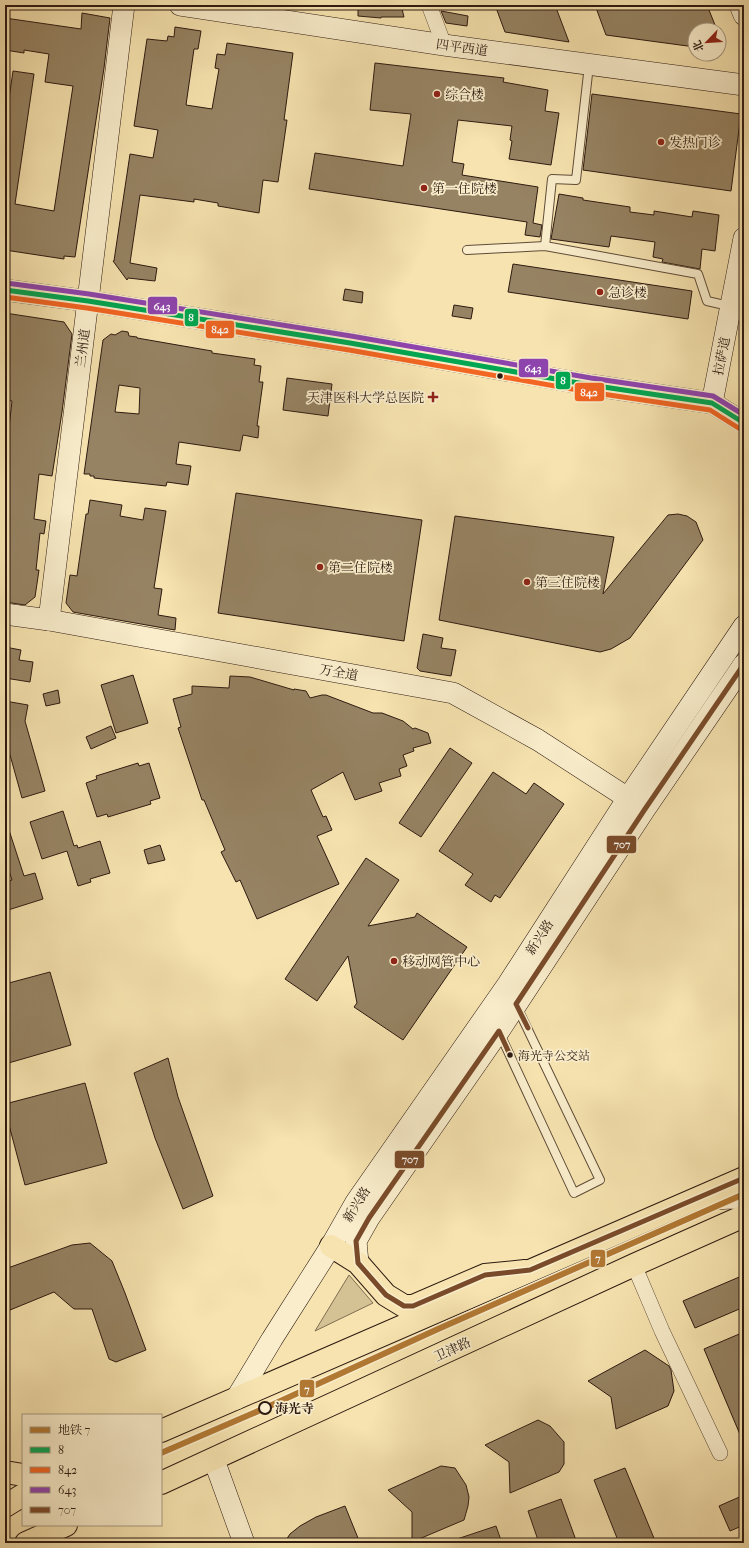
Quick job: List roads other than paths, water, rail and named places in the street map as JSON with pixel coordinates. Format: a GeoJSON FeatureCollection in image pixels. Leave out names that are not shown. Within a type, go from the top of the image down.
{"type":"FeatureCollection","features":[{"type":"Feature","properties":{"kind":"main road","name":"兰州道"},"geometry":{"type":"LineString","coordinates":[[49,620],[124,5]]}},
{"type":"Feature","properties":{"kind":"main road","name":"四平西道"},"geometry":{"type":"LineString","coordinates":[[180,5],[444,45],[744,85]]}},
{"type":"Feature","properties":{"kind":"main road"},"geometry":{"type":"LineString","coordinates":[[740,5],[744,16]]}},
{"type":"Feature","properties":{"kind":"main road","name":"拉萨道"},"geometry":{"type":"LineString","coordinates":[[713,397],[744,238]]}},
{"type":"Feature","properties":{"kind":"main road"},"geometry":{"type":"LineString","coordinates":[[5,277],[89,296],[590,385],[713,397],[744,407]]}},
{"type":"Feature","properties":{"kind":"main road"},"geometry":{"type":"LineString","coordinates":[[5,290],[89,296]]}},
{"type":"Feature","properties":{"kind":"main road"},"geometry":{"type":"LineString","coordinates":[[713,397],[744,423]]}},
{"type":"Feature","properties":{"kind":"main road","name":"万全道"},"geometry":{"type":"LineString","coordinates":[[5,614],[49,620],[453,693],[538,740],[636,803]]}},
{"type":"Feature","properties":{"kind":"main road","name":"新兴路"},"geometry":{"type":"LineString","coordinates":[[331,1246],[356,1202],[636,803],[744,626]]}},
{"type":"Feature","properties":{"kind":"main road"},"geometry":{"type":"LineString","coordinates":[[358,1263],[356,1241],[369,1218],[516,1004],[636,803],[744,664]]}},
{"type":"Feature","properties":{"kind":"main road"},"geometry":{"type":"LineString","coordinates":[[162,1431],[744,1178]]}},
{"type":"Feature","properties":{"kind":"main road"},"geometry":{"type":"LineString","coordinates":[[693,1201],[732,1198],[744,1200]]}},
{"type":"Feature","properties":{"kind":"main road","name":"卫津路"},"geometry":{"type":"LineString","coordinates":[[162,1483],[214,1460],[634,1265],[744,1216]]}},
{"type":"Feature","properties":{"kind":"main road"},"geometry":{"type":"LineString","coordinates":[[706,1233],[722,1230],[744,1229]]}},
{"type":"Feature","properties":{"kind":"main road"},"geometry":{"type":"LineString","coordinates":[[236,1399],[331,1246],[358,1263],[386,1295],[404,1306],[413,1306],[485,1275],[530,1270]]}},
{"type":"Feature","properties":{"kind":"main road"},"geometry":{"type":"LineString","coordinates":[[214,1460],[244,1543]]}},
{"type":"Feature","properties":{"kind":"main road"},"geometry":{"type":"LineString","coordinates":[[5,1472],[22,1475]]}},
{"type":"Feature","properties":{"kind":"main road"},"geometry":{"type":"LineString","coordinates":[[5,1497],[22,1490]]}},
{"type":"Feature","properties":{"kind":"main road"},"geometry":{"type":"LineString","coordinates":[[5,1506],[22,1496]]}},
{"type":"Feature","properties":{"kind":"main road"},"geometry":{"type":"LineString","coordinates":[[26,1543],[63,1526]]}},
{"type":"Feature","properties":{"kind":"main road"},"geometry":{"type":"LineString","coordinates":[[40,1543],[64,1526]]}},
{"type":"Feature","properties":{"kind":"street"},"geometry":{"type":"LineString","coordinates":[[429,5],[444,45]]}},
{"type":"Feature","properties":{"kind":"street"},"geometry":{"type":"LineString","coordinates":[[634,1265],[662,1331],[720,1453]]}},
{"type":"Feature","properties":{"kind":"lane"},"geometry":{"type":"LineString","coordinates":[[545,246],[552,179],[576,180],[589,64]]}},
{"type":"Feature","properties":{"kind":"lane"},"geometry":{"type":"LineString","coordinates":[[467,250],[545,246],[698,274],[706,301],[730,307]]}},
{"type":"Feature","properties":{"kind":"lane"},"geometry":{"type":"LineString","coordinates":[[498,1031],[574,1193],[600,1180],[516,1004]]}},
{"type":"Feature","properties":{"kind":"metro line","name":"7"},"geometry":{"type":"LineString","coordinates":[[162,1453],[744,1194]]}},
{"type":"Feature","properties":{"kind":"place","name":"综合楼"},"geometry":{"type":"Point","coordinates":[437,94]}},
{"type":"Feature","properties":{"kind":"place","name":"发热门诊"},"geometry":{"type":"Point","coordinates":[661,142]}},
{"type":"Feature","properties":{"kind":"place","name":"第一住院楼"},"geometry":{"type":"Point","coordinates":[424,188]}},
{"type":"Feature","properties":{"kind":"place","name":"急诊楼"},"geometry":{"type":"Point","coordinates":[600,292]}},
{"type":"Feature","properties":{"kind":"place","name":"天津医科大学总医院"},"geometry":{"type":"Point","coordinates":[433,397]}},
{"type":"Feature","properties":{"kind":"place","name":"第二住院楼"},"geometry":{"type":"Point","coordinates":[320,567]}},
{"type":"Feature","properties":{"kind":"place","name":"第三住院楼"},"geometry":{"type":"Point","coordinates":[527,582]}},
{"type":"Feature","properties":{"kind":"place","name":"移动网管中心"},"geometry":{"type":"Point","coordinates":[394,961]}},
{"type":"Feature","properties":{"kind":"place","name":"海光寺公交站"},"geometry":{"type":"Point","coordinates":[510,1055]}},
{"type":"Feature","properties":{"kind":"place","name":"海光寺"},"geometry":{"type":"Point","coordinates":[265,1408]}}]}
